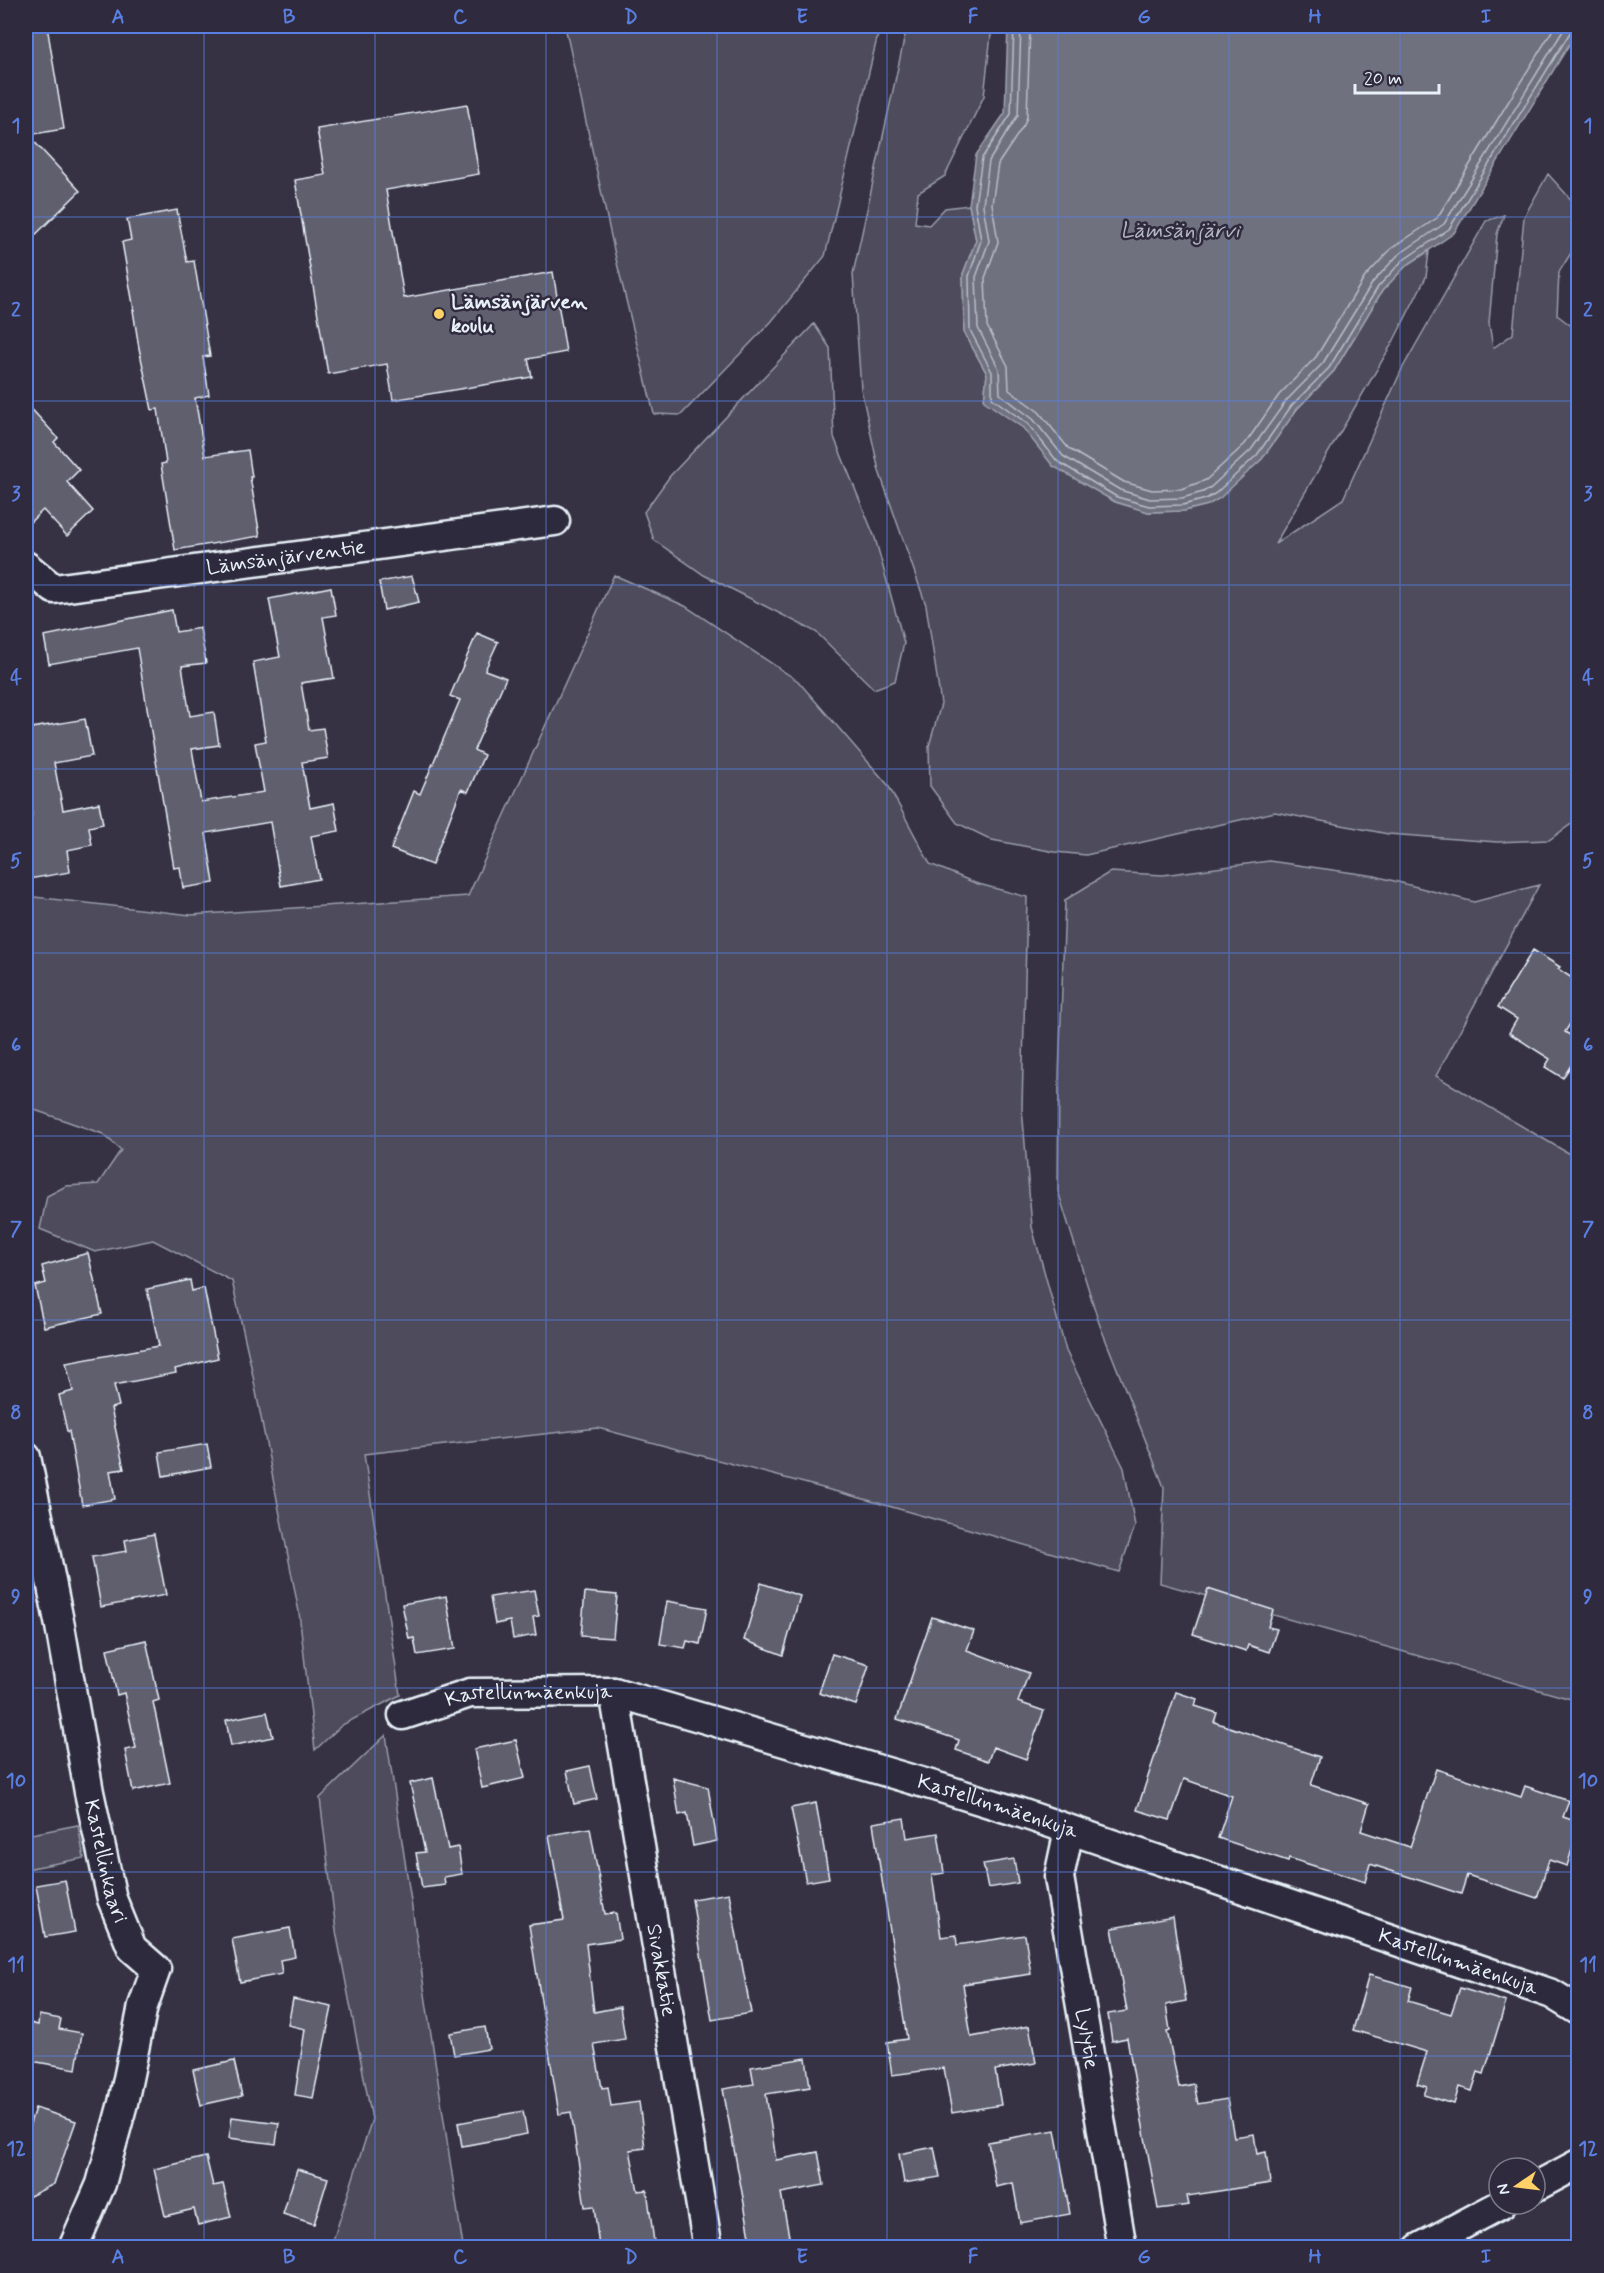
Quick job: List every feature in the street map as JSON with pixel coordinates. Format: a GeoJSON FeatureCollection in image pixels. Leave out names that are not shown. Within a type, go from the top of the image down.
{"type":"FeatureCollection","features":[{"type":"Feature","properties":{"kind":"street","name":"Lämsänjärventie"},"geometry":{"type":"LineString","coordinates":[[26,566],[54,589],[555,521]]}},
{"type":"Feature","properties":{"kind":"street","name":"Kastellinkaari"},"geometry":{"type":"LineString","coordinates":[[26,1456],[60,1626],[89,1792],[112,1899],[132,1948],[156,1969],[143,2006],[123,2103],[101,2184],[73,2247]]}},
{"type":"Feature","properties":{"kind":"street","name":"Kastellinmäenkuja"},"geometry":{"type":"LineString","coordinates":[[403,1715],[470,1693],[614,1692],[941,1788],[1069,1830],[1552,1994],[1578,2010]]}},
{"type":"Feature","properties":{"kind":"street","name":"Sivakkatie"},"geometry":{"type":"LineString","coordinates":[[614,1692],[708,2247]]}},
{"type":"Feature","properties":{"kind":"street","name":"Lylytie"},"geometry":{"type":"LineString","coordinates":[[1069,1830],[1059,1877],[1122,2247]]}},
{"type":"Feature","properties":{"kind":"street"},"geometry":{"type":"LineString","coordinates":[[1547,2181],[1578,2164]]}},
{"type":"Feature","properties":{"kind":"street"},"geometry":{"type":"LineString","coordinates":[[1419,2247],[1487,2212]]}},
{"type":"Feature","properties":{"kind":"shaded area"},"geometry":{"type":"Polygon","coordinates":[[[565,26],[880,26],[825,256],[771,322],[681,415],[654,414],[616,259],[565,26]]]}},
{"type":"Feature","properties":{"kind":"shaded area"},"geometry":{"type":"Polygon","coordinates":[[[907,26],[992,26],[984,96],[945,176],[918,193],[915,223],[929,225],[945,208],[969,205],[976,240],[963,274],[964,332],[987,374],[984,400],[1024,428],[1053,466],[1148,512],[1184,511],[1208,505],[1262,459],[1297,409],[1334,371],[1382,291],[1406,266],[1429,251],[1426,277],[1393,342],[1275,544],[1343,499],[1402,369],[1486,221],[1504,215],[1497,234],[1489,323],[1493,348],[1513,334],[1524,217],[1548,174],[1576,205],[1578,242],[1559,272],[1557,315],[1578,331],[1578,819],[1549,840],[1497,842],[1388,834],[1275,812],[1086,855],[1055,852],[992,840],[957,823],[930,786],[929,746],[941,704],[926,605],[879,471],[861,389],[853,274],[907,26]]]}},
{"type":"Feature","properties":{"kind":"shaded area"},"geometry":{"type":"Polygon","coordinates":[[[814,324],[830,348],[834,437],[875,538],[904,643],[895,681],[874,689],[816,632],[704,575],[654,540],[644,512],[670,476],[814,324]]]}},
{"type":"Feature","properties":{"kind":"shaded area"},"geometry":{"type":"Polygon","coordinates":[[[614,575],[685,606],[798,681],[888,785],[930,864],[975,883],[1027,897],[1022,1108],[1032,1227],[1066,1351],[1124,1468],[1135,1526],[1119,1572],[864,1499],[598,1428],[364,1454],[400,1695],[342,1725],[315,1750],[299,1612],[232,1281],[153,1240],[95,1252],[40,1229],[47,1196],[66,1186],[98,1184],[121,1150],[103,1134],[26,1107],[26,896],[191,915],[468,896],[614,575]]]}},
{"type":"Feature","properties":{"kind":"shaded area"},"geometry":{"type":"Polygon","coordinates":[[[1269,861],[1375,876],[1474,902],[1539,885],[1436,1076],[1578,1159],[1578,1701],[1160,1583],[1164,1487],[1099,1323],[1058,1191],[1065,900],[1110,872],[1163,875],[1269,861]]]}},
{"type":"Feature","properties":{"kind":"shaded area"},"geometry":{"type":"Polygon","coordinates":[[[386,1735],[463,2247],[331,2247],[372,2119],[336,1931],[320,1798],[386,1735]]]}},
{"type":"Feature","properties":{"kind":"shaded area"},"geometry":{"type":"Polygon","coordinates":[[[78,1825],[84,1858],[26,1869],[26,1835],[78,1825]]]}},
{"type":"Feature","properties":{"kind":"water","name":"Lämsänjärvi"},"geometry":{"type":"Polygon","coordinates":[[[1008,26],[1578,26],[1578,30],[1454,233],[1406,266],[1382,291],[1334,371],[1297,409],[1262,459],[1220,498],[1208,505],[1184,511],[1148,512],[1115,502],[1053,466],[1023,428],[984,401],[987,374],[964,332],[963,274],[976,240],[969,205],[976,155],[1005,113],[1008,26]]]}},
{"type":"Feature","properties":{"kind":"building"},"geometry":{"type":"Polygon","coordinates":[[[26,26],[47,26],[64,129],[28,135],[80,191],[26,244],[26,26]]]}},
{"type":"Feature","properties":{"kind":"building","name":"Lämsänjärven koulu"},"geometry":{"type":"Polygon","coordinates":[[[467,104],[479,174],[386,190],[404,298],[553,272],[566,352],[528,359],[532,377],[393,400],[387,364],[328,374],[295,180],[325,175],[317,129],[467,104]]]}},
{"type":"Feature","properties":{"kind":"building"},"geometry":{"type":"Polygon","coordinates":[[[177,210],[187,262],[194,261],[210,356],[203,357],[209,395],[195,398],[205,456],[248,450],[260,536],[175,550],[161,464],[166,463],[158,409],[152,410],[139,348],[122,242],[131,240],[127,219],[177,210]]]}},
{"type":"Feature","properties":{"kind":"building"},"geometry":{"type":"Polygon","coordinates":[[[26,403],[58,438],[54,442],[79,470],[67,482],[93,511],[67,536],[43,510],[26,526],[26,403]]]}},
{"type":"Feature","properties":{"kind":"building"},"geometry":{"type":"Polygon","coordinates":[[[412,576],[419,602],[384,610],[379,582],[412,576]]]}},
{"type":"Feature","properties":{"kind":"building"},"geometry":{"type":"Polygon","coordinates":[[[331,587],[336,615],[323,617],[334,678],[301,683],[309,730],[323,728],[328,758],[302,762],[310,808],[334,803],[339,831],[311,836],[319,879],[281,886],[270,822],[206,833],[214,883],[183,888],[180,867],[174,868],[137,648],[49,664],[44,636],[172,610],[176,632],[200,628],[206,663],[182,666],[190,716],[214,712],[219,745],[192,749],[201,802],[264,792],[255,743],[266,741],[253,662],[280,657],[269,599],[331,587]]]}},
{"type":"Feature","properties":{"kind":"building"},"geometry":{"type":"Polygon","coordinates":[[[477,633],[498,642],[485,670],[506,678],[474,750],[484,755],[468,792],[461,789],[432,865],[391,849],[414,791],[420,794],[460,700],[450,696],[477,633]]]}},
{"type":"Feature","properties":{"kind":"building"},"geometry":{"type":"Polygon","coordinates":[[[85,719],[92,756],[54,763],[63,810],[99,803],[103,824],[89,827],[92,845],[67,850],[70,872],[29,879],[26,858],[26,817],[32,815],[26,778],[26,729],[85,719]]]}},
{"type":"Feature","properties":{"kind":"building"},"geometry":{"type":"Polygon","coordinates":[[[1533,950],[1578,982],[1578,1011],[1565,1032],[1578,1040],[1578,1054],[1563,1078],[1545,1067],[1550,1059],[1509,1033],[1517,1019],[1498,1007],[1533,950]]]}},
{"type":"Feature","properties":{"kind":"building"},"geometry":{"type":"Polygon","coordinates":[[[88,1253],[102,1314],[44,1327],[35,1286],[46,1283],[42,1266],[88,1253]]]}},
{"type":"Feature","properties":{"kind":"building"},"geometry":{"type":"Polygon","coordinates":[[[190,1280],[192,1291],[204,1288],[218,1358],[175,1369],[176,1373],[114,1385],[119,1406],[111,1408],[124,1469],[110,1471],[115,1499],[82,1505],[69,1431],[67,1431],[59,1395],[73,1391],[66,1363],[159,1346],[147,1289],[190,1280]]]}},
{"type":"Feature","properties":{"kind":"building"},"geometry":{"type":"Polygon","coordinates":[[[207,1444],[211,1467],[163,1476],[159,1452],[207,1444]]]}},
{"type":"Feature","properties":{"kind":"building"},"geometry":{"type":"Polygon","coordinates":[[[154,1534],[166,1595],[101,1607],[92,1557],[127,1551],[125,1540],[154,1534]]]}},
{"type":"Feature","properties":{"kind":"building"},"geometry":{"type":"Polygon","coordinates":[[[761,1583],[800,1596],[783,1655],[744,1640],[761,1583]]]}},
{"type":"Feature","properties":{"kind":"building"},"geometry":{"type":"Polygon","coordinates":[[[1208,1589],[1273,1610],[1268,1627],[1277,1629],[1269,1652],[1248,1645],[1246,1651],[1193,1634],[1208,1589]]]}},
{"type":"Feature","properties":{"kind":"building"},"geometry":{"type":"Polygon","coordinates":[[[534,1590],[539,1616],[533,1617],[536,1635],[513,1639],[510,1621],[495,1624],[490,1597],[534,1590]]]}},
{"type":"Feature","properties":{"kind":"building"},"geometry":{"type":"Polygon","coordinates":[[[585,1592],[617,1595],[613,1638],[581,1636],[585,1592]]]}},
{"type":"Feature","properties":{"kind":"building"},"geometry":{"type":"Polygon","coordinates":[[[446,1596],[455,1649],[417,1655],[414,1638],[409,1639],[402,1604],[446,1596]]]}},
{"type":"Feature","properties":{"kind":"building"},"geometry":{"type":"Polygon","coordinates":[[[667,1601],[707,1608],[700,1644],[687,1641],[685,1648],[660,1644],[667,1601]]]}},
{"type":"Feature","properties":{"kind":"building"},"geometry":{"type":"Polygon","coordinates":[[[932,1617],[974,1631],[967,1650],[1029,1673],[1018,1702],[1044,1711],[1026,1759],[993,1747],[988,1761],[956,1750],[959,1740],[897,1719],[932,1617]]]}},
{"type":"Feature","properties":{"kind":"building"},"geometry":{"type":"Polygon","coordinates":[[[146,1640],[159,1700],[153,1702],[170,1783],[133,1791],[125,1750],[136,1748],[124,1693],[117,1695],[107,1649],[146,1640]]]}},
{"type":"Feature","properties":{"kind":"building"},"geometry":{"type":"Polygon","coordinates":[[[832,1654],[869,1665],[856,1705],[819,1693],[832,1654]]]}},
{"type":"Feature","properties":{"kind":"building"},"geometry":{"type":"Polygon","coordinates":[[[1176,1692],[1197,1699],[1195,1706],[1217,1713],[1214,1722],[1320,1757],[1311,1785],[1369,1804],[1361,1831],[1410,1847],[1436,1769],[1521,1797],[1525,1786],[1569,1801],[1563,1817],[1578,1822],[1578,1830],[1567,1866],[1549,1860],[1537,1898],[1467,1875],[1461,1894],[1370,1864],[1365,1882],[1289,1858],[1288,1861],[1218,1838],[1232,1796],[1184,1779],[1170,1820],[1137,1810],[1176,1692]]]}},
{"type":"Feature","properties":{"kind":"building"},"geometry":{"type":"Polygon","coordinates":[[[267,1712],[273,1737],[231,1746],[226,1720],[267,1712]]]}},
{"type":"Feature","properties":{"kind":"building"},"geometry":{"type":"Polygon","coordinates":[[[516,1740],[525,1778],[482,1788],[474,1749],[516,1740]]]}},
{"type":"Feature","properties":{"kind":"building"},"geometry":{"type":"Polygon","coordinates":[[[590,1766],[597,1799],[574,1804],[567,1771],[590,1766]]]}},
{"type":"Feature","properties":{"kind":"building"},"geometry":{"type":"Polygon","coordinates":[[[433,1778],[448,1849],[458,1847],[462,1874],[444,1877],[445,1885],[422,1888],[416,1853],[425,1852],[410,1783],[433,1778]]]}},
{"type":"Feature","properties":{"kind":"building"},"geometry":{"type":"Polygon","coordinates":[[[673,1778],[708,1787],[717,1841],[693,1846],[687,1813],[679,1815],[673,1778]]]}},
{"type":"Feature","properties":{"kind":"building"},"geometry":{"type":"Polygon","coordinates":[[[816,1803],[829,1878],[806,1882],[791,1808],[816,1803]]]}},
{"type":"Feature","properties":{"kind":"building"},"geometry":{"type":"Polygon","coordinates":[[[904,1818],[907,1838],[938,1833],[944,1873],[932,1875],[941,1937],[956,1935],[957,1945],[1025,1935],[1031,1974],[963,1984],[971,2037],[1029,2026],[1036,2063],[995,2070],[1001,2105],[952,2113],[944,2068],[892,2075],[887,2042],[907,2039],[873,1823],[904,1818]]]}},
{"type":"Feature","properties":{"kind":"building"},"geometry":{"type":"Polygon","coordinates":[[[590,1828],[605,1914],[616,1913],[620,1939],[586,1944],[594,2012],[620,2007],[625,2039],[594,2044],[602,2088],[608,2087],[611,2106],[639,2102],[645,2148],[630,2150],[638,2191],[647,2190],[654,2242],[612,2247],[599,2247],[594,2206],[585,2207],[571,2112],[559,2114],[529,1925],[564,1920],[549,1835],[590,1828]]]}},
{"type":"Feature","properties":{"kind":"building"},"geometry":{"type":"Polygon","coordinates":[[[1014,1859],[1018,1883],[988,1888],[983,1864],[1014,1859]]]}},
{"type":"Feature","properties":{"kind":"building"},"geometry":{"type":"Polygon","coordinates":[[[65,1880],[75,1932],[45,1937],[36,1885],[65,1880]]]}},
{"type":"Feature","properties":{"kind":"building"},"geometry":{"type":"Polygon","coordinates":[[[729,1893],[751,2013],[712,2020],[692,1899],[729,1893]]]}},
{"type":"Feature","properties":{"kind":"building"},"geometry":{"type":"Polygon","coordinates":[[[1173,1917],[1186,2001],[1166,2005],[1170,2030],[1167,2031],[1179,2087],[1194,2084],[1198,2104],[1227,2099],[1234,2137],[1254,2134],[1257,2154],[1266,2152],[1270,2183],[1187,2196],[1189,2205],[1158,2209],[1127,2038],[1112,2041],[1108,2014],[1127,2011],[1112,1928],[1173,1917]]]}},
{"type":"Feature","properties":{"kind":"building"},"geometry":{"type":"Polygon","coordinates":[[[290,1928],[295,1957],[280,1960],[282,1974],[240,1982],[232,1939],[290,1928]]]}},
{"type":"Feature","properties":{"kind":"building"},"geometry":{"type":"Polygon","coordinates":[[[1369,1975],[1412,1987],[1408,2001],[1451,2014],[1460,1988],[1506,2002],[1484,2074],[1478,2072],[1472,2091],[1459,2087],[1454,2104],[1424,2095],[1427,2087],[1417,2084],[1427,2052],[1353,2030],[1369,1975]]]}},
{"type":"Feature","properties":{"kind":"building"},"geometry":{"type":"Polygon","coordinates":[[[293,1999],[332,2007],[313,2098],[295,2095],[305,2029],[288,2025],[293,1999]]]}},
{"type":"Feature","properties":{"kind":"building"},"geometry":{"type":"Polygon","coordinates":[[[39,2015],[61,2019],[59,2029],[82,2033],[76,2069],[26,2060],[26,2022],[38,2025],[39,2015]]]}},
{"type":"Feature","properties":{"kind":"building"},"geometry":{"type":"Polygon","coordinates":[[[485,2027],[489,2049],[454,2055],[450,2033],[485,2027]]]}},
{"type":"Feature","properties":{"kind":"building"},"geometry":{"type":"Polygon","coordinates":[[[806,2058],[810,2087],[766,2094],[776,2160],[818,2152],[824,2185],[781,2193],[791,2247],[752,2247],[723,2089],[754,2084],[751,2067],[806,2058]]]}},
{"type":"Feature","properties":{"kind":"building"},"geometry":{"type":"Polygon","coordinates":[[[234,2061],[242,2096],[201,2105],[193,2070],[234,2061]]]}},
{"type":"Feature","properties":{"kind":"building"},"geometry":{"type":"Polygon","coordinates":[[[35,2108],[76,2121],[54,2184],[26,2198],[26,2136],[35,2108]]]}},
{"type":"Feature","properties":{"kind":"building"},"geometry":{"type":"Polygon","coordinates":[[[523,2111],[527,2134],[462,2146],[458,2123],[523,2111]]]}},
{"type":"Feature","properties":{"kind":"building"},"geometry":{"type":"Polygon","coordinates":[[[232,2117],[279,2123],[276,2144],[229,2138],[232,2117]]]}},
{"type":"Feature","properties":{"kind":"building"},"geometry":{"type":"Polygon","coordinates":[[[1055,2130],[1070,2214],[1020,2223],[1013,2183],[996,2187],[988,2142],[1055,2130]]]}},
{"type":"Feature","properties":{"kind":"building"},"geometry":{"type":"Polygon","coordinates":[[[934,2147],[940,2177],[904,2183],[899,2154],[934,2147]]]}},
{"type":"Feature","properties":{"kind":"building"},"geometry":{"type":"Polygon","coordinates":[[[206,2157],[213,2186],[223,2184],[231,2217],[198,2225],[194,2209],[165,2216],[154,2169],[206,2157]]]}},
{"type":"Feature","properties":{"kind":"building"},"geometry":{"type":"Polygon","coordinates":[[[297,2169],[328,2178],[314,2224],[283,2214],[297,2169]]]}},
{"type":"Feature","properties":{"kind":"place","name":"Lämsänjärven koulu"},"geometry":{"type":"Point","coordinates":[439,314]}}]}
